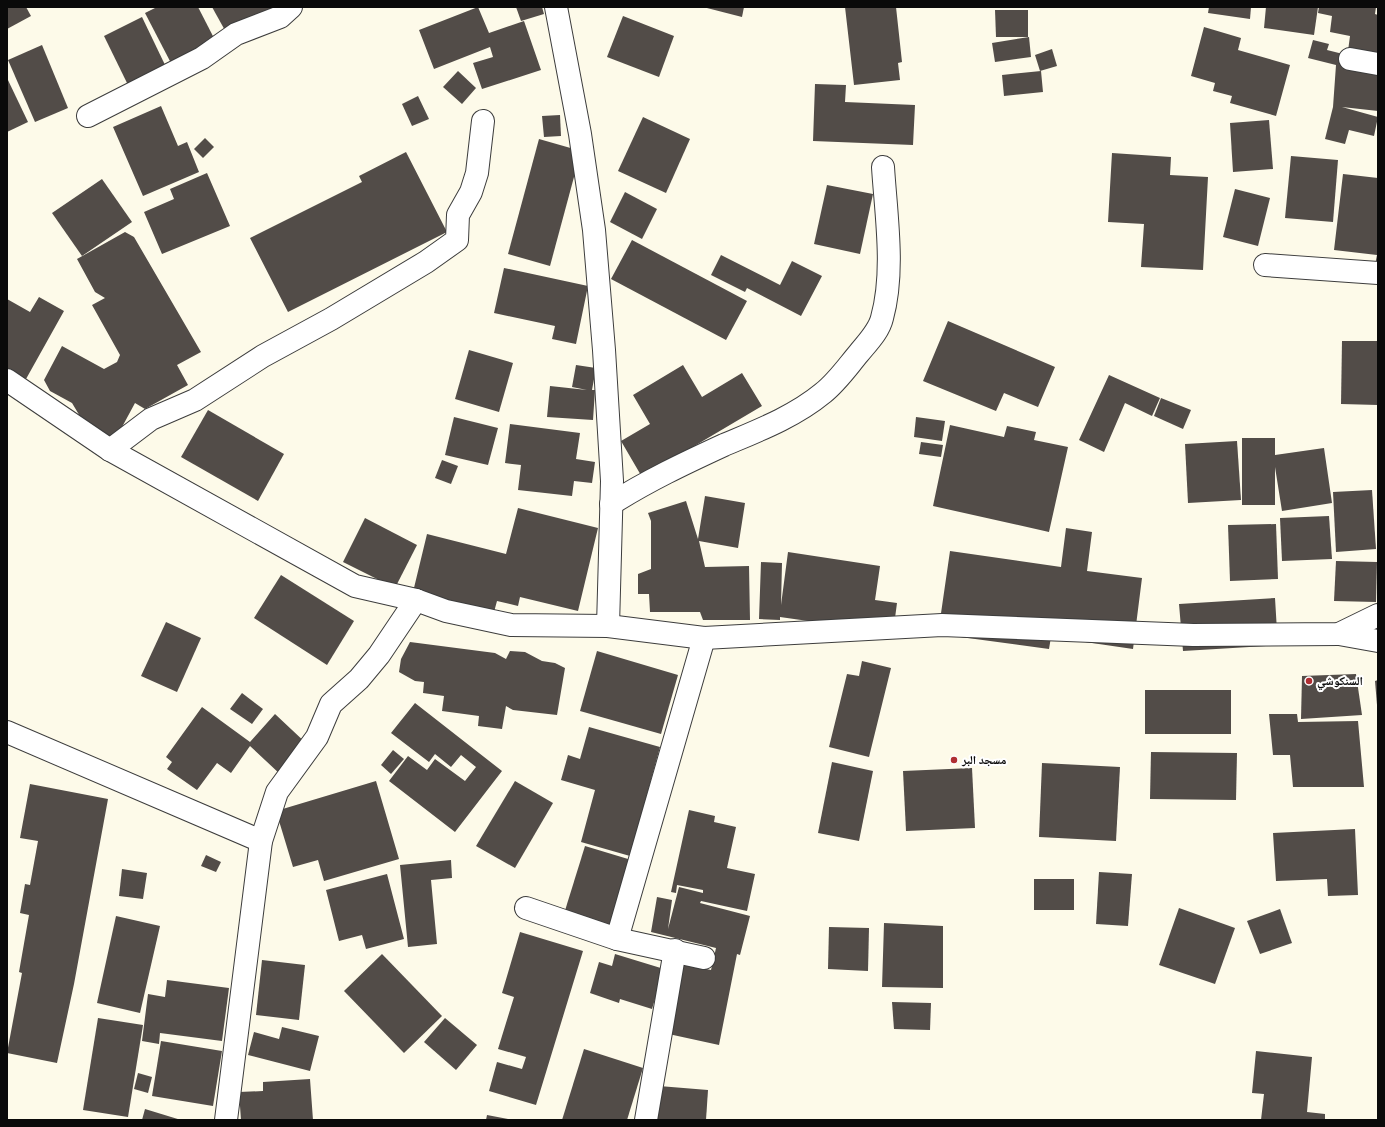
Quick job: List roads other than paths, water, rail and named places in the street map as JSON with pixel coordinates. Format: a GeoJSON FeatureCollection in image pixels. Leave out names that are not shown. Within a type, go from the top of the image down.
{"type":"FeatureCollection","features":[{"type":"Feature","properties":{"kind":"street"},"geometry":{"type":"LineString","coordinates":[[88,116],[202,58],[236,34],[280,17],[291,7]]}},
{"type":"Feature","properties":{"kind":"street"},"geometry":{"type":"LineString","coordinates":[[556,7],[580,134],[594,230],[605,358],[612,481],[608,626]]}},
{"type":"Feature","properties":{"kind":"street"},"geometry":{"type":"LineString","coordinates":[[1350,59],[1378,64]]}},
{"type":"Feature","properties":{"kind":"street"},"geometry":{"type":"LineString","coordinates":[[110,450],[151,419],[195,400],[263,356],[331,319],[426,262],[457,240],[458,215],[471,192],[477,173],[482,121]]}},
{"type":"Feature","properties":{"kind":"street"},"geometry":{"type":"LineString","coordinates":[[611,504],[643,483],[773,424],[804,406],[823,393],[872,337],[882,320],[888,286],[883,167]]}},
{"type":"Feature","properties":{"kind":"street"},"geometry":{"type":"LineString","coordinates":[[1265,265],[1378,273]]}},
{"type":"Feature","properties":{"kind":"street"},"geometry":{"type":"LineString","coordinates":[[7,380],[110,450],[354,586],[416,600],[446,611],[511,625],[608,626],[704,638],[942,625],[1193,635],[1339,634],[1378,641]]}},
{"type":"Feature","properties":{"kind":"street"},"geometry":{"type":"LineString","coordinates":[[226,1120],[261,840],[277,792],[317,737],[331,704],[359,678],[379,655],[416,600]]}},
{"type":"Feature","properties":{"kind":"street"},"geometry":{"type":"LineString","coordinates":[[1339,634],[1378,615]]}},
{"type":"Feature","properties":{"kind":"street"},"geometry":{"type":"LineString","coordinates":[[618,939],[704,638]]}},
{"type":"Feature","properties":{"kind":"street"},"geometry":{"type":"LineString","coordinates":[[7,732],[261,840]]}},
{"type":"Feature","properties":{"kind":"street"},"geometry":{"type":"LineString","coordinates":[[526,908],[618,939],[675,950],[704,958]]}},
{"type":"Feature","properties":{"kind":"street"},"geometry":{"type":"LineString","coordinates":[[646,1120],[675,950]]}},
{"type":"Feature","properties":{"kind":"place","name":"السنكوشي"},"geometry":{"type":"Point","coordinates":[1309,681]}},
{"type":"Feature","properties":{"kind":"place","name":"مسجد البر"},"geometry":{"type":"Point","coordinates":[954,760]}}]}
